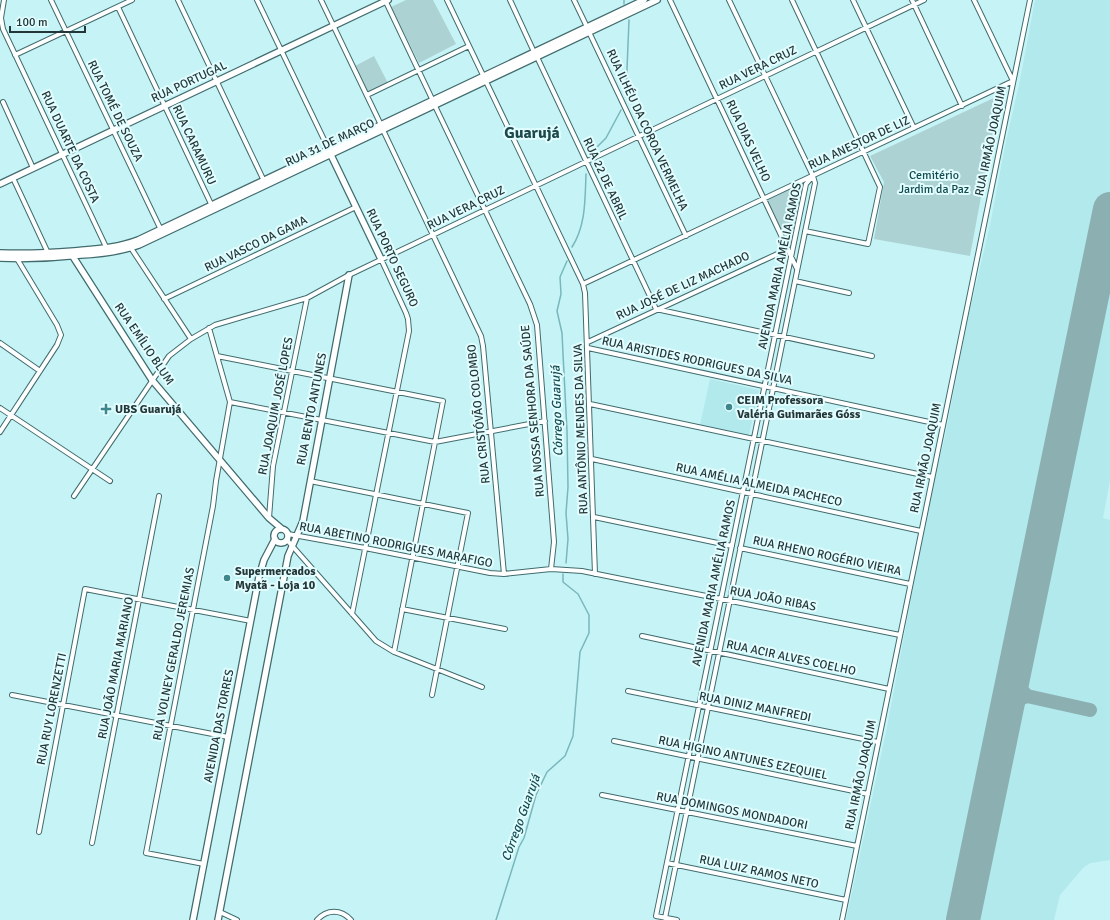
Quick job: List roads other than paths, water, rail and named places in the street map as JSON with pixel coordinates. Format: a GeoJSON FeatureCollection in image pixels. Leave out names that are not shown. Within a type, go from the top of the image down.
{"type":"FeatureCollection","features":[{"type":"Feature","properties":{"kind":"main road","name":"RUA PORTUGAL"},"geometry":{"type":"LineString","coordinates":[[0,184],[386,0]]}},
{"type":"Feature","properties":{"kind":"main road","name":"RUA 31 DE MARÇO"},"geometry":{"type":"LineString","coordinates":[[588,30],[644,0]]}},
{"type":"Feature","properties":{"kind":"main road","name":"RUA 31 DE MARÇO"},"geometry":{"type":"LineString","coordinates":[[0,253],[16,256],[71,254],[118,252],[131,248],[163,235],[330,153],[588,30],[657,0]]}},
{"type":"Feature","properties":{"kind":"main road","name":"RUA 31 DE MARÇO"},"geometry":{"type":"LineString","coordinates":[[0,258],[48,253],[71,254],[107,249],[128,244],[264,181],[330,153]]}},
{"type":"Feature","properties":{"kind":"main road","name":"RUA PORTO SEGURO"},"geometry":{"type":"LineString","coordinates":[[330,153],[381,259]]}},
{"type":"Feature","properties":{"kind":"main road","name":"RUA EMÍLIO BLUM"},"geometry":{"type":"LineString","coordinates":[[71,254],[152,380],[269,518],[282,529]]}},
{"type":"Feature","properties":{"kind":"main road","name":"RUA BENTO ANTUNES"},"geometry":{"type":"LineString","coordinates":[[292,546],[303,520],[348,275]]}},
{"type":"Feature","properties":{"kind":"main road","name":"RUA EMÍLIO BLUM"},"geometry":{"type":"LineString","coordinates":[[269,518],[275,532]]}},
{"type":"Feature","properties":{"kind":"main road"},"geometry":{"type":"LineString","coordinates":[[286,538],[278,542],[275,539],[275,532],[282,529],[286,531],[288,556]]}},
{"type":"Feature","properties":{"kind":"main road","name":"AVENIDA DAS TORRES"},"geometry":{"type":"LineString","coordinates":[[193,920],[261,568],[275,539]]}},
{"type":"Feature","properties":{"kind":"main road"},"geometry":{"type":"LineString","coordinates":[[218,920],[288,556],[292,546]]}},
{"type":"Feature","properties":{"kind":"street","name":"RUA DUARTE DA COSTA"},"geometry":{"type":"LineString","coordinates":[[4,0],[0,18],[1,24],[107,249]]}},
{"type":"Feature","properties":{"kind":"street","name":"RUA TOMÉ DE SOUZA"},"geometry":{"type":"LineString","coordinates":[[51,0],[161,230]]}},
{"type":"Feature","properties":{"kind":"street"},"geometry":{"type":"LineString","coordinates":[[15,55],[132,0]]}},
{"type":"Feature","properties":{"kind":"street"},"geometry":{"type":"LineString","coordinates":[[178,0],[264,181]]}},
{"type":"Feature","properties":{"kind":"street","name":"RUA PORTO SEGURO"},"geometry":{"type":"LineString","coordinates":[[257,0],[330,153]]}},
{"type":"Feature","properties":{"kind":"street","name":"RUA CRISTÓVÃO COLOMBO"},"geometry":{"type":"LineString","coordinates":[[321,0],[481,336],[504,574]]}},
{"type":"Feature","properties":{"kind":"street","name":"RUA NOSSA SENHORA DA SAÚDE"},"geometry":{"type":"LineString","coordinates":[[386,0],[530,304],[536,320],[539,335],[554,542],[551,568]]}},
{"type":"Feature","properties":{"kind":"street","name":"RUA ANTÔNIO MENDES DA SILVA"},"geometry":{"type":"LineString","coordinates":[[447,0],[583,284],[587,302],[595,574]]}},
{"type":"Feature","properties":{"kind":"street","name":"RUA 22 DE ABRIL"},"geometry":{"type":"LineString","coordinates":[[510,0],[656,309]]}},
{"type":"Feature","properties":{"kind":"street","name":"RUA ILHÉU DA COROA VERMELHA"},"geometry":{"type":"LineString","coordinates":[[574,0],[686,236]]}},
{"type":"Feature","properties":{"kind":"street","name":"RUA DIAS VELHO"},"geometry":{"type":"LineString","coordinates":[[670,0],[797,269]]}},
{"type":"Feature","properties":{"kind":"street"},"geometry":{"type":"LineString","coordinates":[[730,0],[813,176]]}},
{"type":"Feature","properties":{"kind":"street"},"geometry":{"type":"LineString","coordinates":[[792,0],[880,187],[868,244],[805,231]]}},
{"type":"Feature","properties":{"kind":"street"},"geometry":{"type":"LineString","coordinates":[[853,0],[914,128]]}},
{"type":"Feature","properties":{"kind":"street"},"geometry":{"type":"LineString","coordinates":[[912,0],[962,106]]}},
{"type":"Feature","properties":{"kind":"street","name":"RUA VERA CRUZ"},"geometry":{"type":"LineString","coordinates":[[74,496],[169,356],[191,339],[209,328],[227,320],[307,298],[348,275],[381,259],[924,0]]}},
{"type":"Feature","properties":{"kind":"street"},"geometry":{"type":"LineString","coordinates":[[974,0],[1013,81]]}},
{"type":"Feature","properties":{"kind":"street","name":"RUA IRMÃO JOAQUIM"},"geometry":{"type":"LineString","coordinates":[[842,920],[1030,0]]}},
{"type":"Feature","properties":{"kind":"street","name":"RUA CARAMURU"},"geometry":{"type":"LineString","coordinates":[[118,7],[212,206]]}},
{"type":"Feature","properties":{"kind":"street"},"geometry":{"type":"LineString","coordinates":[[367,96],[469,46]]}},
{"type":"Feature","properties":{"kind":"street","name":"RUA ANESTOR DE LIZ"},"geometry":{"type":"LineString","coordinates":[[583,284],[1013,81]]}},
{"type":"Feature","properties":{"kind":"street"},"geometry":{"type":"LineString","coordinates":[[3,102],[33,168]]}},
{"type":"Feature","properties":{"kind":"street","name":"AVENIDA MARIA AMÉLIA RAMOS"},"geometry":{"type":"LineString","coordinates":[[813,176],[815,183],[665,918],[656,916],[806,184],[813,176]]}},
{"type":"Feature","properties":{"kind":"street"},"geometry":{"type":"LineString","coordinates":[[13,178],[48,253]]}},
{"type":"Feature","properties":{"kind":"street","name":"RUA VASCO DA GAMA"},"geometry":{"type":"LineString","coordinates":[[164,299],[356,207]]}},
{"type":"Feature","properties":{"kind":"street"},"geometry":{"type":"LineString","coordinates":[[131,248],[191,339]]}},
{"type":"Feature","properties":{"kind":"street","name":"RUA JOSÉ DE LIZ MACHADO"},"geometry":{"type":"LineString","coordinates":[[588,342],[656,309],[788,249]]}},
{"type":"Feature","properties":{"kind":"street"},"geometry":{"type":"LineString","coordinates":[[0,432],[60,340],[61,335],[60,330],[16,256]]}},
{"type":"Feature","properties":{"kind":"street","name":"RUA PORTO SEGURO"},"geometry":{"type":"LineString","coordinates":[[352,614],[409,331],[408,319],[381,259]]}},
{"type":"Feature","properties":{"kind":"street"},"geometry":{"type":"LineString","coordinates":[[795,281],[849,293]]}},
{"type":"Feature","properties":{"kind":"street","name":"RUA JOAQUIM JOSÉ LOPES"},"geometry":{"type":"LineString","coordinates":[[269,518],[273,466],[307,298]]}},
{"type":"Feature","properties":{"kind":"street"},"geometry":{"type":"LineString","coordinates":[[656,309],[872,356]]}},
{"type":"Feature","properties":{"kind":"street"},"geometry":{"type":"LineString","coordinates":[[209,328],[230,402],[435,442],[545,421]]}},
{"type":"Feature","properties":{"kind":"street"},"geometry":{"type":"LineString","coordinates":[[0,344],[40,370]]}},
{"type":"Feature","properties":{"kind":"street","name":"RUA ARISTIDES RODRIGUES DA SILVA"},"geometry":{"type":"LineString","coordinates":[[588,348],[943,425]]}},
{"type":"Feature","properties":{"kind":"street"},"geometry":{"type":"LineString","coordinates":[[217,356],[443,401],[394,652]]}},
{"type":"Feature","properties":{"kind":"street","name":"RUA VOLNEY GERALDO JEREMIAS"},"geometry":{"type":"LineString","coordinates":[[204,864],[146,853],[212,506],[230,402]]}},
{"type":"Feature","properties":{"kind":"street"},"geometry":{"type":"LineString","coordinates":[[590,404],[932,476]]}},
{"type":"Feature","properties":{"kind":"street"},"geometry":{"type":"LineString","coordinates":[[0,408],[110,481]]}},
{"type":"Feature","properties":{"kind":"street","name":"RUA AMÉLIA ALMEIDA PACHECO"},"geometry":{"type":"LineString","coordinates":[[592,459],[921,531]]}},
{"type":"Feature","properties":{"kind":"street"},"geometry":{"type":"LineString","coordinates":[[310,481],[468,513],[432,695]]}},
{"type":"Feature","properties":{"kind":"street","name":"RUA JOÃO MARIA MARIANO"},"geometry":{"type":"LineString","coordinates":[[92,843],[159,496]]}},
{"type":"Feature","properties":{"kind":"street"},"geometry":{"type":"LineString","coordinates":[[594,517],[732,546]]}},
{"type":"Feature","properties":{"kind":"street","name":"RUA ABETINO RODRIGUES MARAFIGO"},"geometry":{"type":"LineString","coordinates":[[286,538],[296,536],[365,548],[490,574],[504,574],[551,568],[570,569],[595,574]]}},
{"type":"Feature","properties":{"kind":"street"},"geometry":{"type":"LineString","coordinates":[[286,538],[376,641],[394,652],[482,687]]}},
{"type":"Feature","properties":{"kind":"street","name":"RUA RHENO ROGÉRIO VIEIRA"},"geometry":{"type":"LineString","coordinates":[[740,548],[910,584]]}},
{"type":"Feature","properties":{"kind":"street","name":"RUA JOÃO RIBAS"},"geometry":{"type":"LineString","coordinates":[[595,574],[900,635]]}},
{"type":"Feature","properties":{"kind":"street","name":"RUA RUY LORENZETTI"},"geometry":{"type":"LineString","coordinates":[[39,832],[85,589],[139,600]]}},
{"type":"Feature","properties":{"kind":"street"},"geometry":{"type":"LineString","coordinates":[[139,600],[251,621]]}},
{"type":"Feature","properties":{"kind":"street"},"geometry":{"type":"LineString","coordinates":[[402,609],[505,629]]}},
{"type":"Feature","properties":{"kind":"street","name":"RUA ACIR ALVES COELHO"},"geometry":{"type":"LineString","coordinates":[[642,636],[889,689]]}},
{"type":"Feature","properties":{"kind":"street","name":"RUA DINIZ MANFREDI"},"geometry":{"type":"LineString","coordinates":[[628,691],[878,742]]}},
{"type":"Feature","properties":{"kind":"street"},"geometry":{"type":"LineString","coordinates":[[12,696],[228,737]]}},
{"type":"Feature","properties":{"kind":"street","name":"RUA HIGINO ANTUNES EZEQUIEL"},"geometry":{"type":"LineString","coordinates":[[614,741],[868,794]]}},
{"type":"Feature","properties":{"kind":"street","name":"RUA DOMINGOS MONDADORI"},"geometry":{"type":"LineString","coordinates":[[602,795],[857,846]]}},
{"type":"Feature","properties":{"kind":"street","name":"RUA LUIZ RAMOS NETO"},"geometry":{"type":"LineString","coordinates":[[667,863],[846,900]]}},
{"type":"Feature","properties":{"kind":"street"},"geometry":{"type":"LineString","coordinates":[[316,920],[323,914],[332,911],[344,914],[351,920]]}},
{"type":"Feature","properties":{"kind":"street"},"geometry":{"type":"LineString","coordinates":[[220,912],[237,920]]}},
{"type":"Feature","properties":{"kind":"street"},"geometry":{"type":"LineString","coordinates":[[665,918],[677,920]]}},
{"type":"Feature","properties":{"kind":"waterway","name":"Córrego Guarujá"},"geometry":{"type":"LineString","coordinates":[[626,93],[629,20]]}},
{"type":"Feature","properties":{"kind":"waterway","name":"Córrego Guarujá"},"geometry":{"type":"LineString","coordinates":[[596,152],[597,147],[606,138],[621,110]]}},
{"type":"Feature","properties":{"kind":"waterway","name":"Córrego Guarujá"},"geometry":{"type":"LineString","coordinates":[[572,247],[577,239],[584,212],[586,174]]}},
{"type":"Feature","properties":{"kind":"waterway","name":"Córrego Guarujá"},"geometry":{"type":"LineString","coordinates":[[566,563],[568,539],[566,513],[568,487],[567,431],[562,333],[557,311],[561,294],[560,277],[567,261]]}},
{"type":"Feature","properties":{"kind":"waterway","name":"Córrego Guarujá"},"geometry":{"type":"LineString","coordinates":[[496,920],[519,847],[524,838],[536,795],[547,772],[565,756],[573,736],[580,652],[589,633],[589,615],[578,594],[563,582],[563,574]]}},
{"type":"Feature","properties":{"kind":"place","name":"CEIM Professora Valéria Guimarães Góss"},"geometry":{"type":"Point","coordinates":[729,407]}},
{"type":"Feature","properties":{"kind":"place","name":"UBS Guarujá"},"geometry":{"type":"Point","coordinates":[106,409]}},
{"type":"Feature","properties":{"kind":"place","name":"Supermercados Myatã - Loja 10"},"geometry":{"type":"Point","coordinates":[227,578]}},
{"type":"Feature","properties":{"kind":"district","name":"Guarujá"},"geometry":{"type":"Point","coordinates":[532,133]}},
{"type":"Feature","properties":{"kind":"park label","name":"Cemitério Jardim da Paz"},"geometry":{"type":"Point","coordinates":[934,182]}}]}
